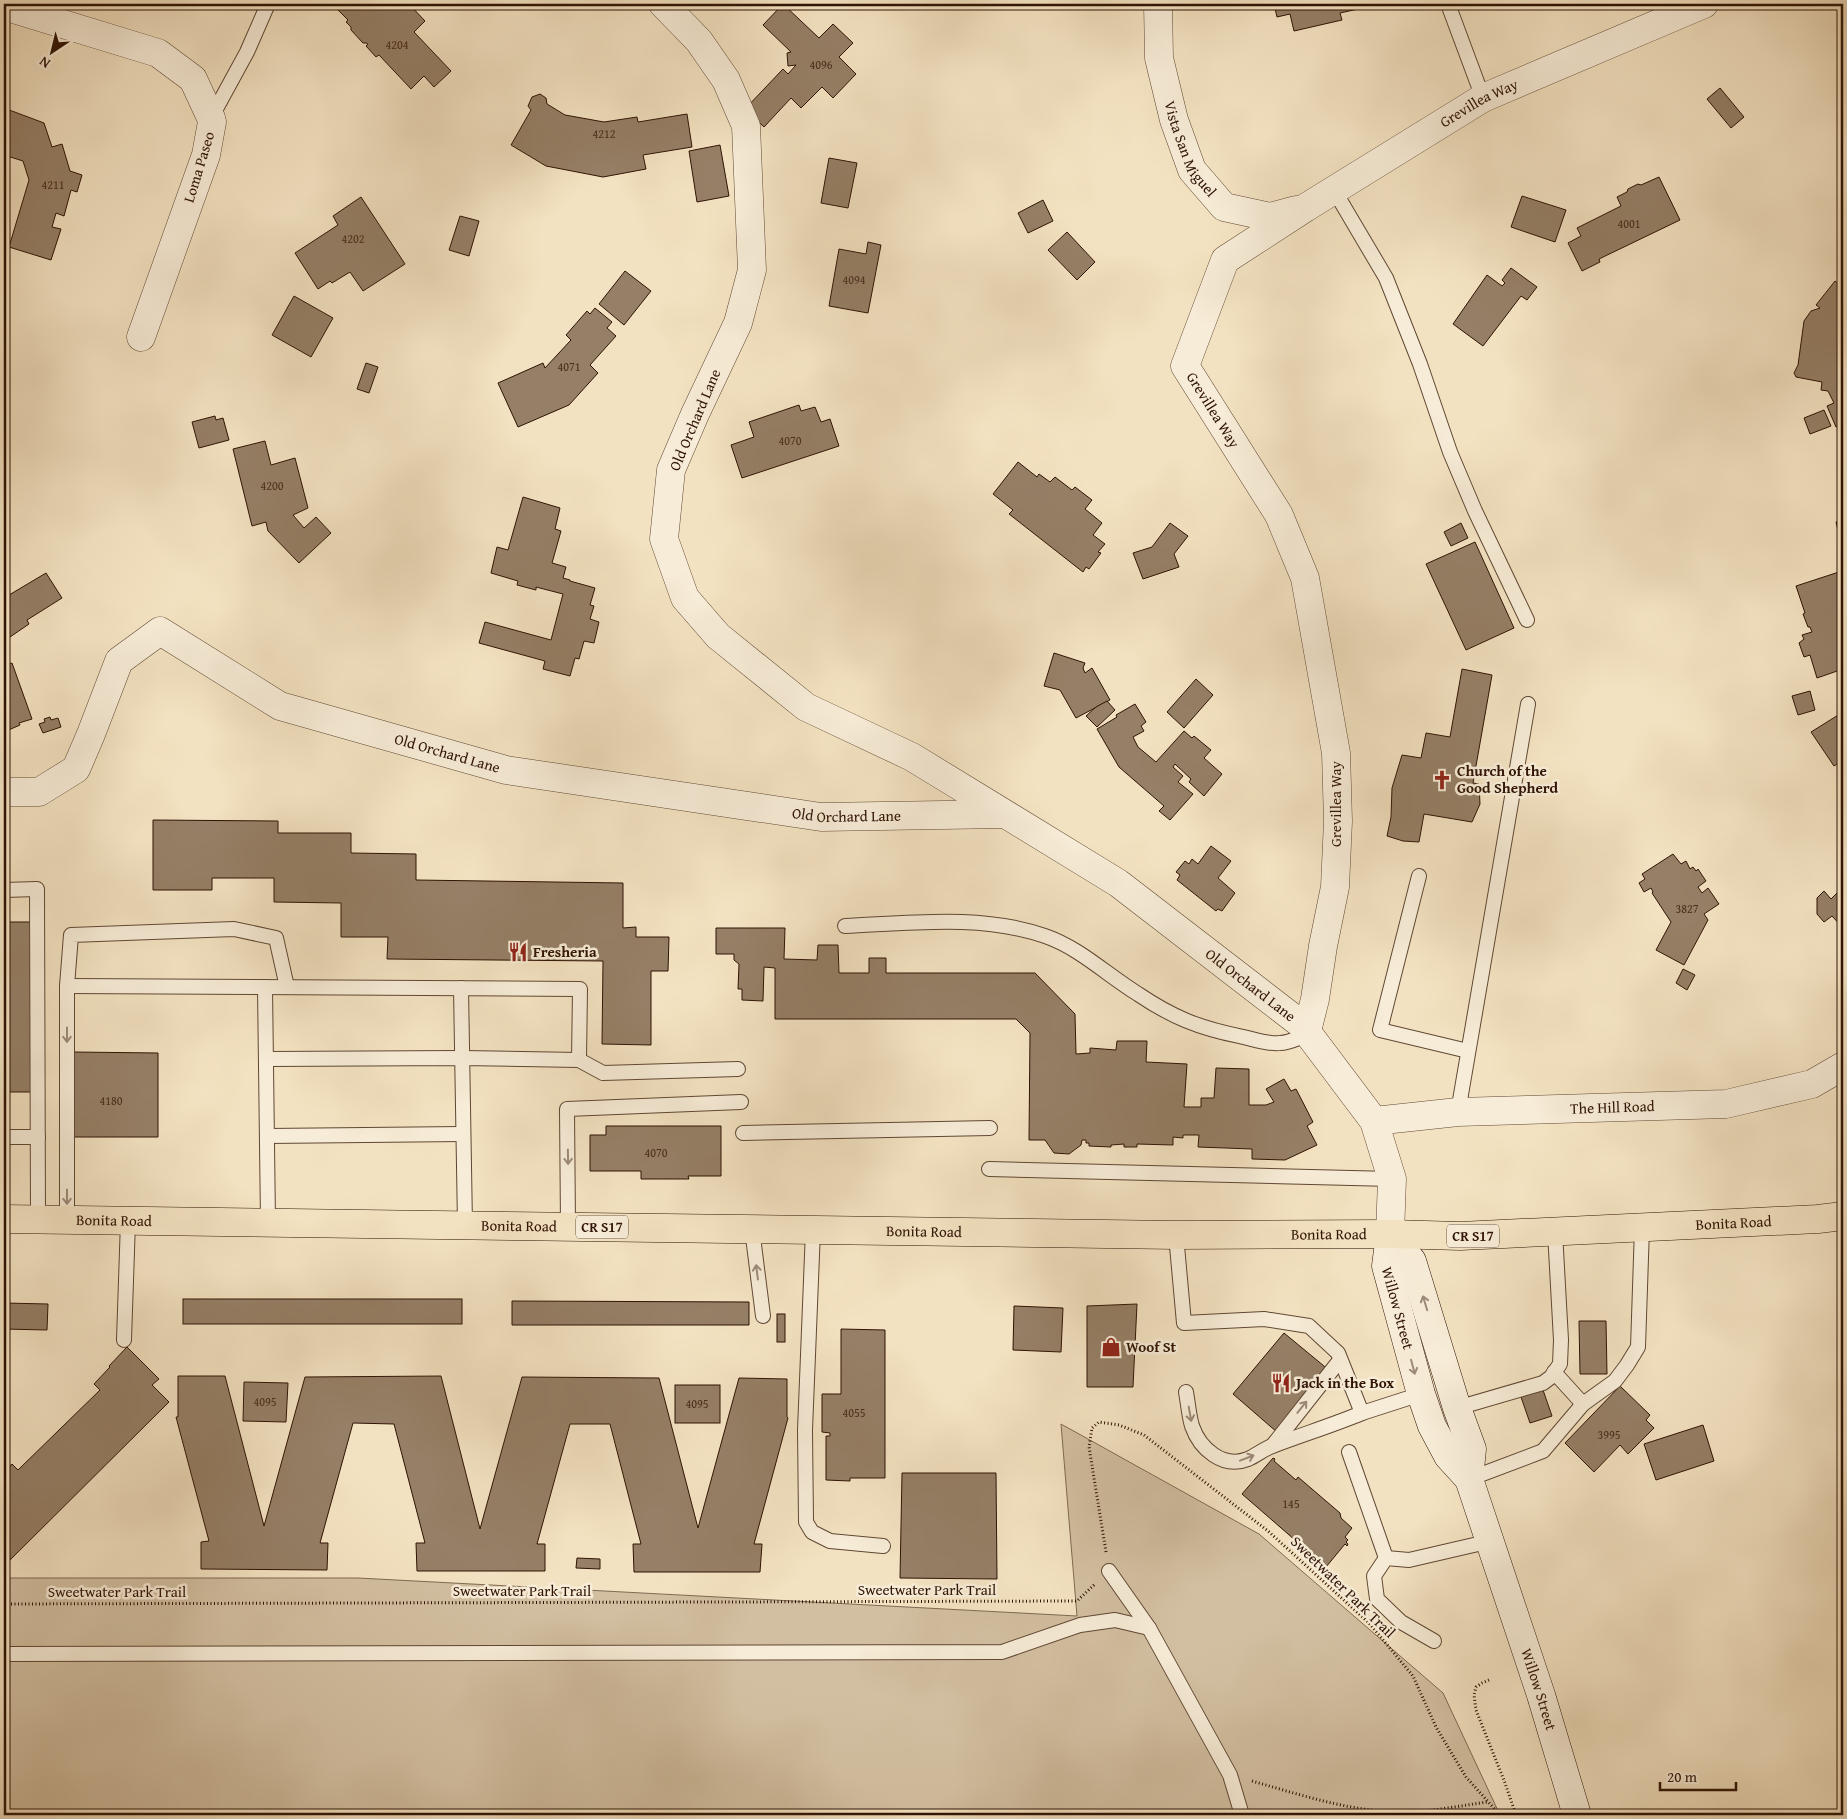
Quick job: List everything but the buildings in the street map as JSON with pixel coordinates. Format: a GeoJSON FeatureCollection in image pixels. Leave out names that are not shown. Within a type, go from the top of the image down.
{"type":"FeatureCollection","features":[{"type":"Feature","properties":{"kind":"main road","name":"Bonita Road"},"geometry":{"type":"LineString","coordinates":[[4,1219],[1176,1235],[1390,1234],[1460,1236],[1818,1219],[1843,1216]]}},
{"type":"Feature","properties":{"kind":"street","name":"Old Orchard Lane"},"geometry":{"type":"LineString","coordinates":[[663,4],[699,41],[726,80],[746,126],[752,270],[738,323],[671,470],[664,539],[685,598],[718,636],[806,707],[912,757],[1118,883],[1301,1024],[1374,1121],[1392,1179],[1390,1234]]}},
{"type":"Feature","properties":{"kind":"street","name":"Vista San Miguel"},"geometry":{"type":"LineString","coordinates":[[1158,4],[1159,58],[1174,120],[1192,170],[1224,207],[1270,217],[1305,208]]}},
{"type":"Feature","properties":{"kind":"street","name":"Grevillea Way"},"geometry":{"type":"LineString","coordinates":[[1308,1032],[1335,887],[1338,821],[1336,753],[1305,578],[1279,515],[1185,366],[1225,260],[1483,98],[1704,4]]}},
{"type":"Feature","properties":{"kind":"street","name":"Loma Paseo"},"geometry":{"type":"LineString","coordinates":[[4,6],[158,53],[193,79],[211,118],[212,122],[206,155],[141,337]]}},
{"type":"Feature","properties":{"kind":"street","name":"Old Orchard Lane"},"geometry":{"type":"LineString","coordinates":[[4,792],[39,792],[76,769],[119,661],[160,631],[280,706],[506,770],[821,817],[1003,814]]}},
{"type":"Feature","properties":{"kind":"street","name":"The Hill Road"},"geometry":{"type":"LineString","coordinates":[[1374,1121],[1458,1112],[1726,1104],[1812,1084],[1843,1066]]}},
{"type":"Feature","properties":{"kind":"street","name":"Willow Street"},"geometry":{"type":"LineString","coordinates":[[1390,1234],[1386,1266],[1421,1394],[1432,1426],[1448,1456],[1470,1479]]}},
{"type":"Feature","properties":{"kind":"street","name":"Willow Street"},"geometry":{"type":"LineString","coordinates":[[1390,1234],[1412,1261],[1472,1449],[1470,1479],[1577,1815]]}},
{"type":"Feature","properties":{"kind":"lane"},"geometry":{"type":"LineString","coordinates":[[211,118],[247,52],[268,4]]}},
{"type":"Feature","properties":{"kind":"lane"},"geometry":{"type":"LineString","coordinates":[[1448,4],[1483,98]]}},
{"type":"Feature","properties":{"kind":"lane"},"geometry":{"type":"LineString","coordinates":[[1334,190],[1386,278],[1420,364],[1450,452],[1475,511],[1527,620]]}},
{"type":"Feature","properties":{"kind":"lane"},"geometry":{"type":"LineString","coordinates":[[1458,1112],[1528,704]]}},
{"type":"Feature","properties":{"kind":"lane"},"geometry":{"type":"LineString","coordinates":[[1419,876],[1380,1030],[1468,1051]]}},
{"type":"Feature","properties":{"kind":"lane"},"geometry":{"type":"LineString","coordinates":[[4,890],[37,889],[38,1219]]}},
{"type":"Feature","properties":{"kind":"lane"},"geometry":{"type":"LineString","coordinates":[[845,926],[925,923],[994,924],[1013,927],[1069,946],[1138,994],[1178,1018],[1211,1030],[1279,1044],[1308,1032]]}},
{"type":"Feature","properties":{"kind":"lane"},"geometry":{"type":"LineString","coordinates":[[67,1220],[67,986],[71,935],[234,929],[276,938],[287,987]]}},
{"type":"Feature","properties":{"kind":"lane"},"geometry":{"type":"LineString","coordinates":[[67,986],[580,989],[579,1060]]}},
{"type":"Feature","properties":{"kind":"lane"},"geometry":{"type":"LineString","coordinates":[[265,986],[268,1222]]}},
{"type":"Feature","properties":{"kind":"lane"},"geometry":{"type":"LineString","coordinates":[[461,988],[465,1225]]}},
{"type":"Feature","properties":{"kind":"lane"},"geometry":{"type":"LineString","coordinates":[[266,1059],[462,1058],[579,1060],[603,1073],[738,1069]]}},
{"type":"Feature","properties":{"kind":"lane"},"geometry":{"type":"LineString","coordinates":[[568,1226],[567,1109],[741,1102]]}},
{"type":"Feature","properties":{"kind":"lane"},"geometry":{"type":"LineString","coordinates":[[744,1133],[990,1128]]}},
{"type":"Feature","properties":{"kind":"lane"},"geometry":{"type":"LineString","coordinates":[[267,1136],[464,1134]]}},
{"type":"Feature","properties":{"kind":"lane"},"geometry":{"type":"LineString","coordinates":[[4,1137],[38,1137]]}},
{"type":"Feature","properties":{"kind":"lane"},"geometry":{"type":"LineString","coordinates":[[989,1169],[1392,1179]]}},
{"type":"Feature","properties":{"kind":"lane"},"geometry":{"type":"LineString","coordinates":[[124,1340],[128,1221]]}},
{"type":"Feature","properties":{"kind":"lane"},"geometry":{"type":"LineString","coordinates":[[1470,1479],[1543,1451],[1583,1404],[1615,1381],[1638,1347],[1642,1228]]}},
{"type":"Feature","properties":{"kind":"lane"},"geometry":{"type":"LineString","coordinates":[[752,1229],[763,1316]]}},
{"type":"Feature","properties":{"kind":"lane"},"geometry":{"type":"LineString","coordinates":[[814,1230],[805,1430],[806,1522],[812,1532],[830,1541],[883,1546]]}},
{"type":"Feature","properties":{"kind":"lane"},"geometry":{"type":"LineString","coordinates":[[1458,1408],[1543,1383],[1560,1364],[1562,1340],[1555,1232]]}},
{"type":"Feature","properties":{"kind":"lane"},"geometry":{"type":"LineString","coordinates":[[1176,1235],[1184,1323],[1264,1320],[1309,1326],[1338,1353],[1362,1413]]}},
{"type":"Feature","properties":{"kind":"lane"},"geometry":{"type":"LineString","coordinates":[[1272,1446],[1340,1360]]}},
{"type":"Feature","properties":{"kind":"lane"},"geometry":{"type":"LineString","coordinates":[[1554,1372],[1583,1404]]}},
{"type":"Feature","properties":{"kind":"lane"},"geometry":{"type":"LineString","coordinates":[[1186,1392],[1192,1426],[1201,1445],[1214,1456],[1230,1463],[1247,1460],[1272,1446],[1362,1413],[1421,1394]]}},
{"type":"Feature","properties":{"kind":"lane"},"geometry":{"type":"LineString","coordinates":[[1349,1452],[1386,1558]]}},
{"type":"Feature","properties":{"kind":"lane"},"geometry":{"type":"LineString","coordinates":[[1386,1558],[1409,1560],[1490,1541]]}},
{"type":"Feature","properties":{"kind":"lane"},"geometry":{"type":"LineString","coordinates":[[1386,1558],[1374,1576],[1377,1599],[1401,1622],[1434,1641]]}},
{"type":"Feature","properties":{"kind":"lane"},"geometry":{"type":"LineString","coordinates":[[1109,1571],[1150,1628],[1230,1775],[1242,1815]]}},
{"type":"Feature","properties":{"kind":"lane"},"geometry":{"type":"LineString","coordinates":[[4,1654],[1002,1652],[1080,1625],[1114,1620],[1150,1628]]}},
{"type":"Feature","properties":{"kind":"path","name":"Sweetwater Park Trail"},"geometry":{"type":"LineString","coordinates":[[4,1604],[1077,1601],[1109,1571],[1089,1447],[1092,1428],[1099,1422],[1119,1425],[1144,1435],[1268,1531],[1369,1624],[1413,1676],[1436,1727],[1466,1777],[1500,1815]]}},
{"type":"Feature","properties":{"kind":"path"},"geometry":{"type":"LineString","coordinates":[[1490,1680],[1482,1682],[1476,1687],[1474,1695],[1476,1710],[1516,1815]]}},
{"type":"Feature","properties":{"kind":"path"},"geometry":{"type":"LineString","coordinates":[[1230,1775],[1314,1799],[1381,1811],[1428,1810],[1488,1801]]}},
{"type":"Feature","properties":{"kind":"shaded area"},"geometry":{"type":"Polygon","coordinates":[[[1061,1424],[1259,1534],[1443,1693],[1500,1815],[4,1815],[4,1578],[358,1578],[1077,1616],[1061,1424]]]}},
{"type":"Feature","properties":{"kind":"place","name":"Church of the Good Shepherd"},"geometry":{"type":"Point","coordinates":[1442,780]}},
{"type":"Feature","properties":{"kind":"place","name":"Fresheria"},"geometry":{"type":"Point","coordinates":[518,952]}},
{"type":"Feature","properties":{"kind":"place","name":"Woof St"},"geometry":{"type":"Point","coordinates":[1111,1347]}},
{"type":"Feature","properties":{"kind":"place","name":"Jack in the Box"},"geometry":{"type":"Point","coordinates":[1281,1383]}}]}
